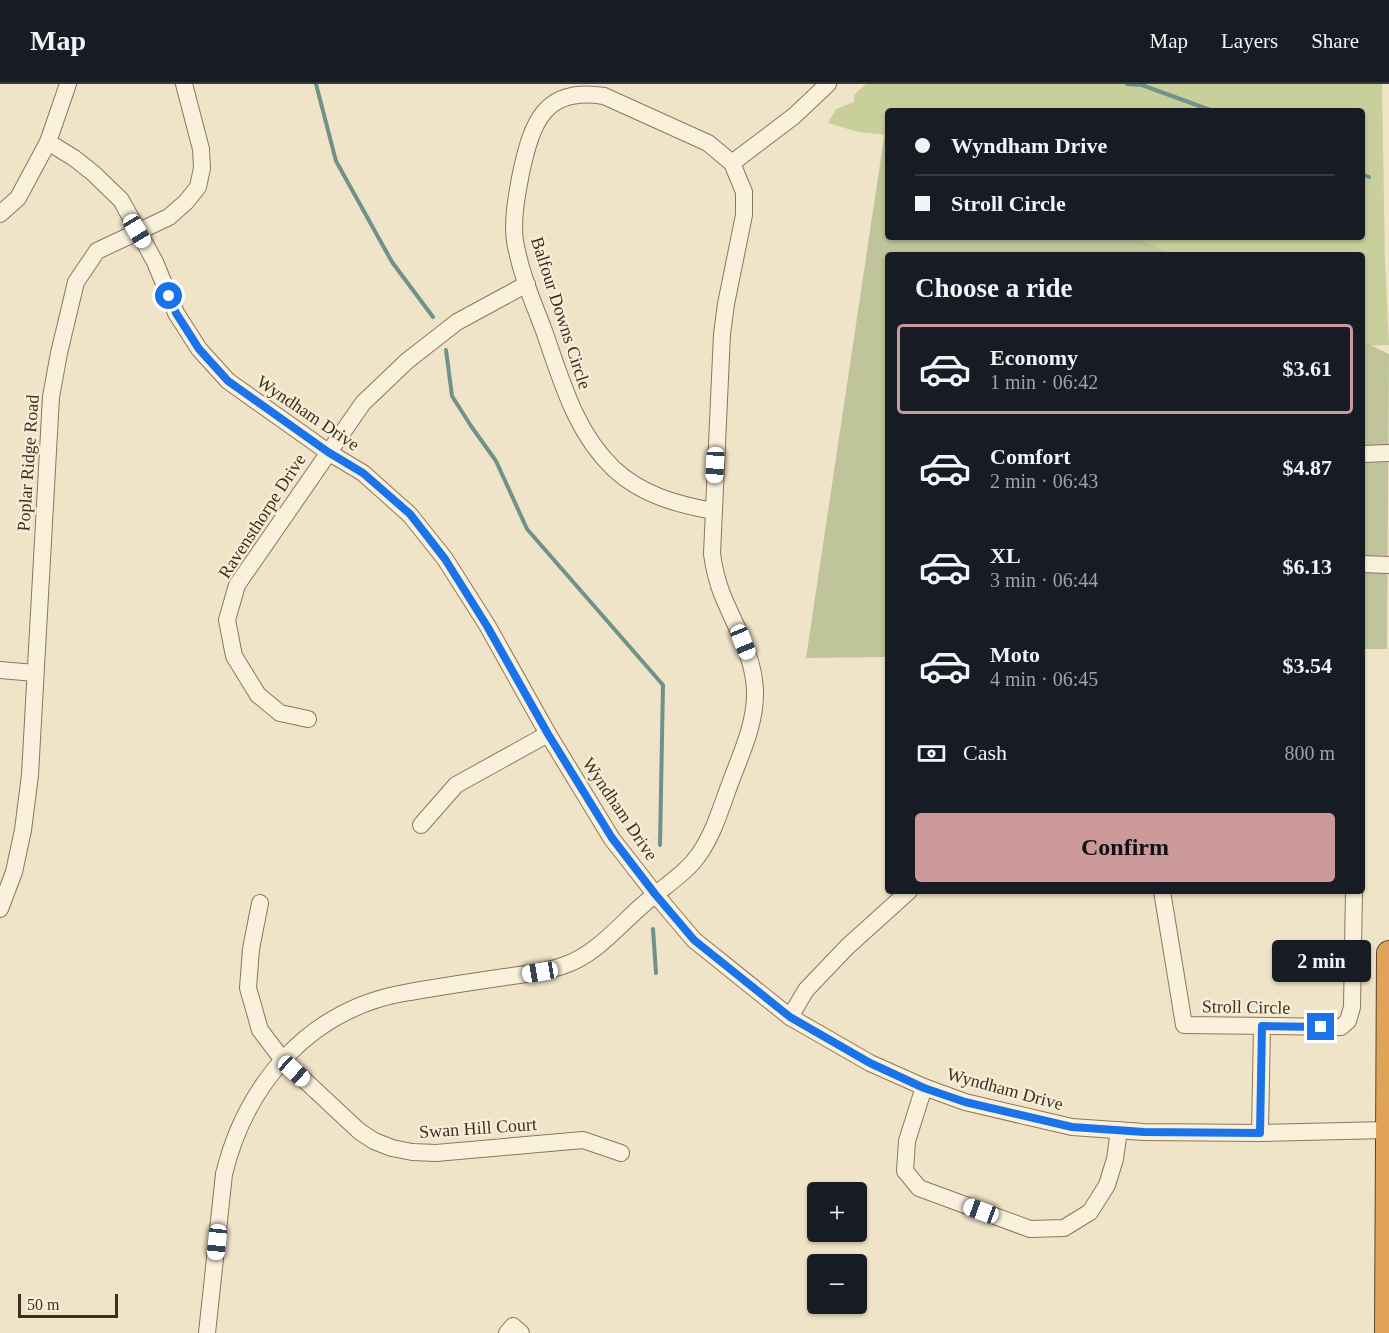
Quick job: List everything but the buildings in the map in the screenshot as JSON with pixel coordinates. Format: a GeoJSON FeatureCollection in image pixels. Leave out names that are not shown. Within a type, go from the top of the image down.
{"type":"FeatureCollection","features":[{"type":"Feature","properties":{"kind":"highway"},"geometry":{"type":"LineString","coordinates":[[1386,1333],[1389,953]]}},
{"type":"Feature","properties":{"kind":"street"},"geometry":{"type":"LineString","coordinates":[[0,214],[18,198],[48,142],[68,84]]}},
{"type":"Feature","properties":{"kind":"street","name":"Poplar Ridge Road"},"geometry":{"type":"LineString","coordinates":[[0,909],[7,870],[23,830],[30,775],[51,397],[59,353],[76,282],[97,251],[169,217],[198,187],[202,168],[201,149],[184,84]]}},
{"type":"Feature","properties":{"kind":"street"},"geometry":{"type":"LineString","coordinates":[[732,162],[794,116],[828,84]]}},
{"type":"Feature","properties":{"kind":"street","name":"Balfour Downs Circle"},"geometry":{"type":"LineString","coordinates":[[207,1333],[224,1174],[230,1152],[251,1103],[282,1059],[324,1025],[375,1001],[401,993],[540,972],[576,961],[606,939],[655,894],[687,871],[712,832],[753,721],[755,705],[753,674],[748,654],[716,574],[712,554],[722,333],[744,215],[744,192],[732,162],[708,143],[604,96],[589,93],[571,94],[556,100],[538,119],[529,139],[519,182],[514,219],[518,258],[574,414],[585,436],[615,471],[645,491],[676,504],[713,511]]}},
{"type":"Feature","properties":{"kind":"street","name":"Wyndham Drive"},"geometry":{"type":"LineString","coordinates":[[48,142],[74,158],[121,200],[155,262],[176,313],[199,349],[228,381],[328,452],[363,473],[410,514],[438,550],[487,626],[548,734],[612,838],[694,940],[790,1017],[870,1063],[924,1088],[965,1102],[1072,1127],[1260,1133],[1387,1130]]}},
{"type":"Feature","properties":{"kind":"street","name":"Ravensthorpe Drive"},"geometry":{"type":"LineString","coordinates":[[308,719],[280,713],[258,695],[234,656],[227,620],[237,585],[363,403],[407,361],[457,322],[527,284]]}},
{"type":"Feature","properties":{"kind":"street"},"geometry":{"type":"LineString","coordinates":[[1365,454],[1389,453]]}},
{"type":"Feature","properties":{"kind":"street"},"geometry":{"type":"LineString","coordinates":[[1365,564],[1389,565]]}},
{"type":"Feature","properties":{"kind":"street"},"geometry":{"type":"LineString","coordinates":[[0,670],[35,673]]}},
{"type":"Feature","properties":{"kind":"street"},"geometry":{"type":"LineString","coordinates":[[422,825],[456,785],[548,734]]}},
{"type":"Feature","properties":{"kind":"street"},"geometry":{"type":"LineString","coordinates":[[790,1017],[806,990],[838,955],[906,894]]}},
{"type":"Feature","properties":{"kind":"street","name":"Stroll Circle"},"geometry":{"type":"LineString","coordinates":[[1162,894],[1184,1025],[1341,1027],[1348,1021],[1352,1007],[1354,894]]}},
{"type":"Feature","properties":{"kind":"street","name":"Swan Hill Court"},"geometry":{"type":"LineString","coordinates":[[260,903],[250,959],[248,988],[260,1030],[282,1059],[359,1131],[392,1148],[412,1152],[436,1153],[583,1140],[621,1153]]}},
{"type":"Feature","properties":{"kind":"street"},"geometry":{"type":"LineString","coordinates":[[1260,1133],[1262,1026]]}},
{"type":"Feature","properties":{"kind":"street"},"geometry":{"type":"LineString","coordinates":[[924,1088],[907,1141],[905,1171],[919,1188],[1030,1229],[1065,1228],[1090,1212],[1107,1185],[1115,1159],[1119,1130]]}},
{"type":"Feature","properties":{"kind":"street"},"geometry":{"type":"LineString","coordinates":[[507,1333],[513,1326],[521,1333]]}},
{"type":"Feature","properties":{"kind":"green space"},"geometry":{"type":"Polygon","coordinates":[[[866,84],[1382,84],[1389,345],[1365,346],[1365,252],[1150,252],[1124,240],[1365,240],[1365,108],[885,108],[885,135],[858,132],[828,123],[836,109],[854,102],[854,95],[866,84]]]}},
{"type":"Feature","properties":{"kind":"green space"},"geometry":{"type":"Polygon","coordinates":[[[885,131],[885,240],[1140,240],[1166,252],[885,252],[885,657],[806,658],[885,131]]]}},
{"type":"Feature","properties":{"kind":"green space"},"geometry":{"type":"Polygon","coordinates":[[[1365,342],[1389,354],[1387,649],[1365,649],[1365,342]]]}},
{"type":"Feature","properties":{"kind":"waterway"},"geometry":{"type":"LineString","coordinates":[[316,84],[336,161],[392,262],[433,317]]}},
{"type":"Feature","properties":{"kind":"waterway"},"geometry":{"type":"LineString","coordinates":[[1127,84],[1142,85],[1205,108]]}},
{"type":"Feature","properties":{"kind":"waterway"},"geometry":{"type":"LineString","coordinates":[[1365,175],[1369,177]]}},
{"type":"Feature","properties":{"kind":"waterway"},"geometry":{"type":"LineString","coordinates":[[446,350],[452,396],[496,461],[527,529],[663,685],[660,845]]}},
{"type":"Feature","properties":{"kind":"waterway"},"geometry":{"type":"LineString","coordinates":[[653,929],[656,973]]}},
{"type":"Feature","properties":{"kind":"route"},"geometry":{"type":"LineString","coordinates":[[169,296],[176,313],[199,349],[228,381],[328,452],[363,473],[410,514],[445,559],[487,626],[548,734],[612,838],[694,940],[790,1017],[870,1063],[924,1088],[965,1102],[1072,1127],[1144,1132],[1260,1133],[1262,1026],[1321,1027]]}}]}
